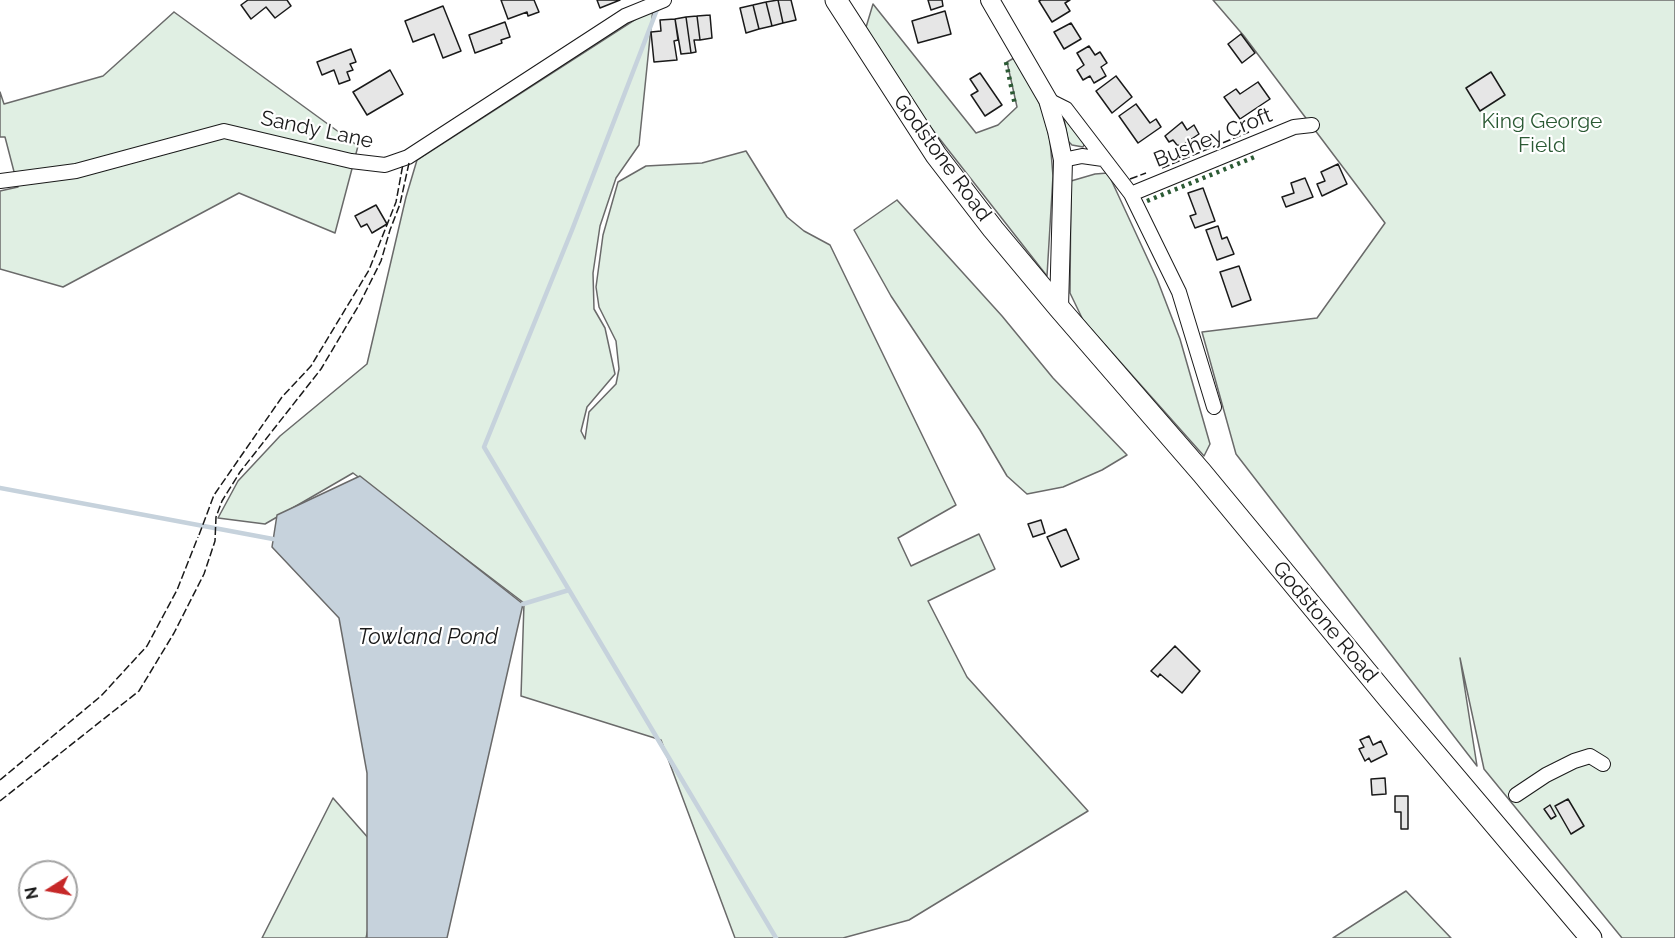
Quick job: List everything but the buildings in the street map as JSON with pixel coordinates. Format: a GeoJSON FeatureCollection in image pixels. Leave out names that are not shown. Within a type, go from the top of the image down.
{"type":"FeatureCollection","features":[{"type":"Feature","properties":{"kind":"main road","name":"Godstone Road"},"geometry":{"type":"LineString","coordinates":[[836,0],[936,155],[993,229],[1202,473],[1388,699],[1591,938]]}},
{"type":"Feature","properties":{"kind":"street","name":"Sandy Lane"},"geometry":{"type":"LineString","coordinates":[[0,181],[76,171],[224,131],[351,161],[385,165],[408,157],[625,16],[660,0]]}},
{"type":"Feature","properties":{"kind":"street"},"geometry":{"type":"LineString","coordinates":[[990,0],[1048,100],[1057,131],[1063,160],[1059,308]]}},
{"type":"Feature","properties":{"kind":"street"},"geometry":{"type":"LineString","coordinates":[[1048,100],[1066,109],[1131,194],[1179,291],[1214,407]]}},
{"type":"Feature","properties":{"kind":"street","name":"Bushey Croft"},"geometry":{"type":"LineString","coordinates":[[1131,194],[1294,127],[1312,125]]}},
{"type":"Feature","properties":{"kind":"street"},"geometry":{"type":"LineString","coordinates":[[1063,160],[1082,156],[1103,159]]}},
{"type":"Feature","properties":{"kind":"street"},"geometry":{"type":"LineString","coordinates":[[1516,795],[1546,775],[1574,761],[1590,756],[1603,764]]}},
{"type":"Feature","properties":{"kind":"green space","name":"King George Field"},"geometry":{"type":"Polygon","coordinates":[[[1213,0],[1675,0],[1675,938],[1622,938],[1484,769],[1460,658],[1477,766],[1236,454],[1202,332],[1317,318],[1385,223],[1244,36],[1213,0]]]}},
{"type":"Feature","properties":{"kind":"green space"},"geometry":{"type":"Polygon","coordinates":[[[873,4],[976,133],[998,125],[1017,107],[1007,62],[1014,58],[1026,72],[1043,112],[1050,140],[1053,176],[1047,276],[928,124],[864,34],[873,4]]]}},
{"type":"Feature","properties":{"kind":"green space"},"geometry":{"type":"Polygon","coordinates":[[[653,8],[639,145],[616,178],[600,226],[593,273],[594,309],[605,328],[615,374],[587,407],[581,431],[585,439],[589,412],[616,384],[619,369],[616,341],[599,307],[596,287],[603,235],[618,182],[646,166],[702,163],[746,151],[787,217],[804,231],[830,245],[956,505],[898,538],[911,566],[979,534],[995,569],[928,601],[967,677],[1088,811],[909,920],[843,938],[735,938],[661,740],[521,696],[524,603],[353,473],[265,524],[218,518],[238,481],[280,436],[367,364],[406,197],[417,160],[653,8]]]}},
{"type":"Feature","properties":{"kind":"green space"},"geometry":{"type":"Polygon","coordinates":[[[174,12],[358,146],[335,233],[239,193],[63,287],[0,269],[0,191],[18,187],[5,137],[0,137],[0,92],[4,104],[103,76],[174,12]]]}},
{"type":"Feature","properties":{"kind":"green space"},"geometry":{"type":"Polygon","coordinates":[[[1064,119],[1085,143],[1083,147],[1072,145],[1068,141],[1064,119]]]}},
{"type":"Feature","properties":{"kind":"green space"},"geometry":{"type":"Polygon","coordinates":[[[1108,173],[1157,279],[1180,339],[1210,444],[1204,456],[1083,320],[1070,293],[1071,181],[1108,173]]]}},
{"type":"Feature","properties":{"kind":"green space"},"geometry":{"type":"Polygon","coordinates":[[[897,200],[1002,316],[1053,378],[1127,455],[1102,470],[1063,487],[1027,494],[1007,476],[980,430],[891,296],[854,230],[897,200]]]}},
{"type":"Feature","properties":{"kind":"green space"},"geometry":{"type":"Polygon","coordinates":[[[333,798],[385,857],[366,938],[262,938],[333,798]]]}},
{"type":"Feature","properties":{"kind":"green space"},"geometry":{"type":"Polygon","coordinates":[[[1406,891],[1451,938],[1333,938],[1406,891]]]}},
{"type":"Feature","properties":{"kind":"water","name":"Towland Pond"},"geometry":{"type":"Polygon","coordinates":[[[360,476],[523,604],[447,938],[367,938],[367,773],[339,618],[272,547],[277,515],[360,476]]]}},
{"type":"Feature","properties":{"kind":"waterway"},"geometry":{"type":"LineString","coordinates":[[658,7],[572,230],[484,447],[776,938]]}},
{"type":"Feature","properties":{"kind":"waterway"},"geometry":{"type":"LineString","coordinates":[[0,488],[273,539]]}},
{"type":"Feature","properties":{"kind":"waterway"},"geometry":{"type":"LineString","coordinates":[[523,604],[569,590]]}},
{"type":"Feature","properties":{"kind":"hedge"},"geometry":{"type":"LineString","coordinates":[[1006,62],[1015,105]]}},
{"type":"Feature","properties":{"kind":"hedge"},"geometry":{"type":"LineString","coordinates":[[1147,201],[1257,156]]}},
{"type":"Feature","properties":{"kind":"fence"},"geometry":{"type":"LineString","coordinates":[[1162,168],[1249,132]]}},
{"type":"Feature","properties":{"kind":"fence"},"geometry":{"type":"LineString","coordinates":[[0,801],[139,691],[174,633],[204,574],[215,541],[216,517],[222,501],[240,472],[321,369],[359,305],[381,261],[400,204],[409,163]]}},
{"type":"Feature","properties":{"kind":"fence"},"geometry":{"type":"LineString","coordinates":[[199,535],[214,495],[282,397],[311,366],[369,270],[396,202],[403,164]]}},
{"type":"Feature","properties":{"kind":"fence"},"geometry":{"type":"LineString","coordinates":[[1130,179],[1146,173]]}},
{"type":"Feature","properties":{"kind":"fence"},"geometry":{"type":"LineString","coordinates":[[0,780],[101,696],[147,646],[177,590],[198,537]]}}]}
